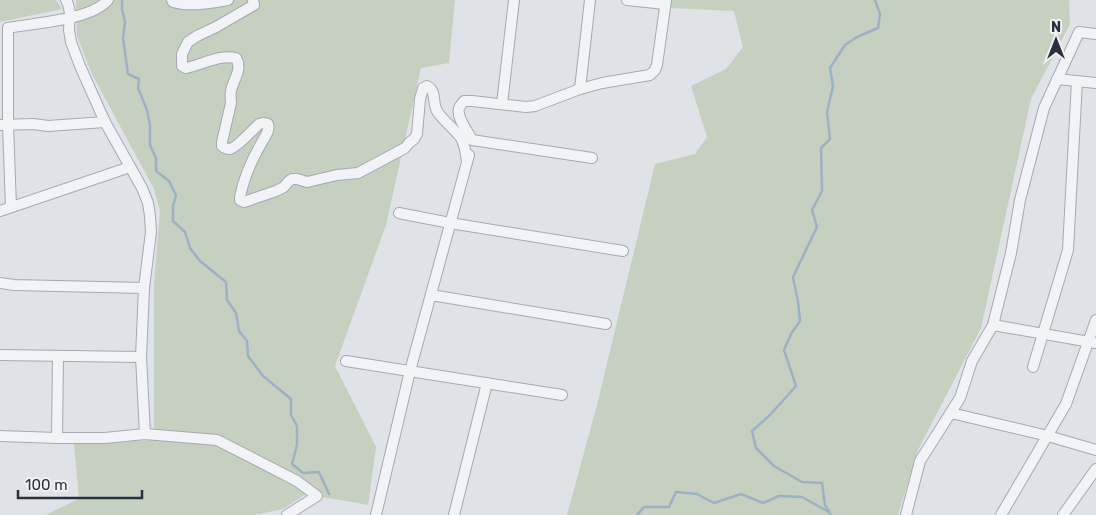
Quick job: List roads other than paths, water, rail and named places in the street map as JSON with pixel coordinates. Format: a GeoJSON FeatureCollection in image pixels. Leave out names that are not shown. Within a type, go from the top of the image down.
{"type":"FeatureCollection","features":[{"type":"Feature","properties":{"kind":"street"},"geometry":{"type":"LineString","coordinates":[[66,0],[70,18],[71,42],[80,66],[105,122],[142,188],[148,203],[151,232],[144,288],[141,356],[145,434]]}},
{"type":"Feature","properties":{"kind":"street"},"geometry":{"type":"LineString","coordinates":[[11,207],[4,125],[8,28],[70,18],[88,13],[104,5],[108,0]]}},
{"type":"Feature","properties":{"kind":"street"},"geometry":{"type":"LineString","coordinates":[[172,0],[173,2],[184,4],[228,0]]}},
{"type":"Feature","properties":{"kind":"street"},"geometry":{"type":"LineString","coordinates":[[253,0],[254,5],[188,42],[181,61],[182,66],[186,68],[222,58],[231,57],[236,58],[238,61],[238,73],[231,92],[222,142],[224,148],[230,149],[235,146],[259,124],[268,124],[267,134],[256,151],[246,176],[240,200],[244,202],[276,191],[284,187],[292,179],[307,182],[358,173],[406,148],[417,134],[420,99],[423,88],[427,86],[432,88],[434,92],[435,106],[438,113],[462,139],[467,162]]}},
{"type":"Feature","properties":{"kind":"street"},"geometry":{"type":"LineString","coordinates":[[502,104],[514,0]]}},
{"type":"Feature","properties":{"kind":"street"},"geometry":{"type":"LineString","coordinates":[[580,89],[590,0]]}},
{"type":"Feature","properties":{"kind":"street"},"geometry":{"type":"LineString","coordinates":[[376,515],[410,371],[471,150],[472,140],[461,121],[459,106],[464,101],[526,107],[535,106],[602,83],[650,75],[657,65],[665,2],[628,0]]}},
{"type":"Feature","properties":{"kind":"street"},"geometry":{"type":"LineString","coordinates":[[906,515],[920,461],[960,398],[972,361],[993,325],[1011,253],[1020,200],[1044,108],[1079,32],[1096,34]]}},
{"type":"Feature","properties":{"kind":"street"},"geometry":{"type":"LineString","coordinates":[[1056,80],[1096,83]]}},
{"type":"Feature","properties":{"kind":"street"},"geometry":{"type":"LineString","coordinates":[[1033,368],[1068,250],[1077,81]]}},
{"type":"Feature","properties":{"kind":"street"},"geometry":{"type":"LineString","coordinates":[[4,125],[33,124],[48,126],[105,122]]}},
{"type":"Feature","properties":{"kind":"street"},"geometry":{"type":"LineString","coordinates":[[472,140],[592,158]]}},
{"type":"Feature","properties":{"kind":"street"},"geometry":{"type":"LineString","coordinates":[[0,211],[130,167]]}},
{"type":"Feature","properties":{"kind":"street"},"geometry":{"type":"LineString","coordinates":[[399,213],[623,251]]}},
{"type":"Feature","properties":{"kind":"street"},"geometry":{"type":"LineString","coordinates":[[0,283],[14,285],[144,288]]}},
{"type":"Feature","properties":{"kind":"street"},"geometry":{"type":"LineString","coordinates":[[431,295],[606,324]]}},
{"type":"Feature","properties":{"kind":"street"},"geometry":{"type":"LineString","coordinates":[[1001,515],[1066,404],[1092,342],[1096,320]]}},
{"type":"Feature","properties":{"kind":"street"},"geometry":{"type":"LineString","coordinates":[[993,325],[1092,342]]}},
{"type":"Feature","properties":{"kind":"street"},"geometry":{"type":"LineString","coordinates":[[0,355],[141,356]]}},
{"type":"Feature","properties":{"kind":"street"},"geometry":{"type":"LineString","coordinates":[[57,438],[58,356]]}},
{"type":"Feature","properties":{"kind":"street"},"geometry":{"type":"LineString","coordinates":[[346,361],[562,395]]}},
{"type":"Feature","properties":{"kind":"street"},"geometry":{"type":"LineString","coordinates":[[454,515],[487,383]]}},
{"type":"Feature","properties":{"kind":"street"},"geometry":{"type":"LineString","coordinates":[[951,413],[1048,436],[1096,450]]}},
{"type":"Feature","properties":{"kind":"street"},"geometry":{"type":"LineString","coordinates":[[0,436],[105,438],[145,434],[217,440],[297,481],[317,496],[287,515]]}},
{"type":"Feature","properties":{"kind":"street"},"geometry":{"type":"LineString","coordinates":[[1063,515],[1096,469]]}},
{"type":"Feature","properties":{"kind":"waterway"},"geometry":{"type":"LineString","coordinates":[[122,0],[125,22],[123,38],[128,74],[139,79],[138,88],[147,110],[150,125],[150,145],[156,158],[156,171],[169,181],[176,195],[173,206],[173,221],[185,232],[190,248],[200,261],[226,282],[227,300],[236,313],[239,331],[247,341],[248,356],[263,376],[291,399],[291,415],[297,426],[297,445],[292,464],[303,473],[319,472],[329,494]]}},
{"type":"Feature","properties":{"kind":"waterway"},"geometry":{"type":"LineString","coordinates":[[831,515],[825,505],[822,483],[802,482],[774,466],[756,448],[752,431],[770,415],[796,386],[784,350],[791,334],[800,321],[793,277],[817,227],[812,210],[822,191],[821,148],[830,139],[827,112],[833,86],[830,68],[845,45],[857,37],[878,28],[880,14],[875,0]]}},
{"type":"Feature","properties":{"kind":"waterway"},"geometry":{"type":"LineString","coordinates":[[637,515],[644,507],[669,507],[676,492],[697,494],[714,503],[741,494],[763,503],[779,496],[802,497],[829,512]]}}]}
